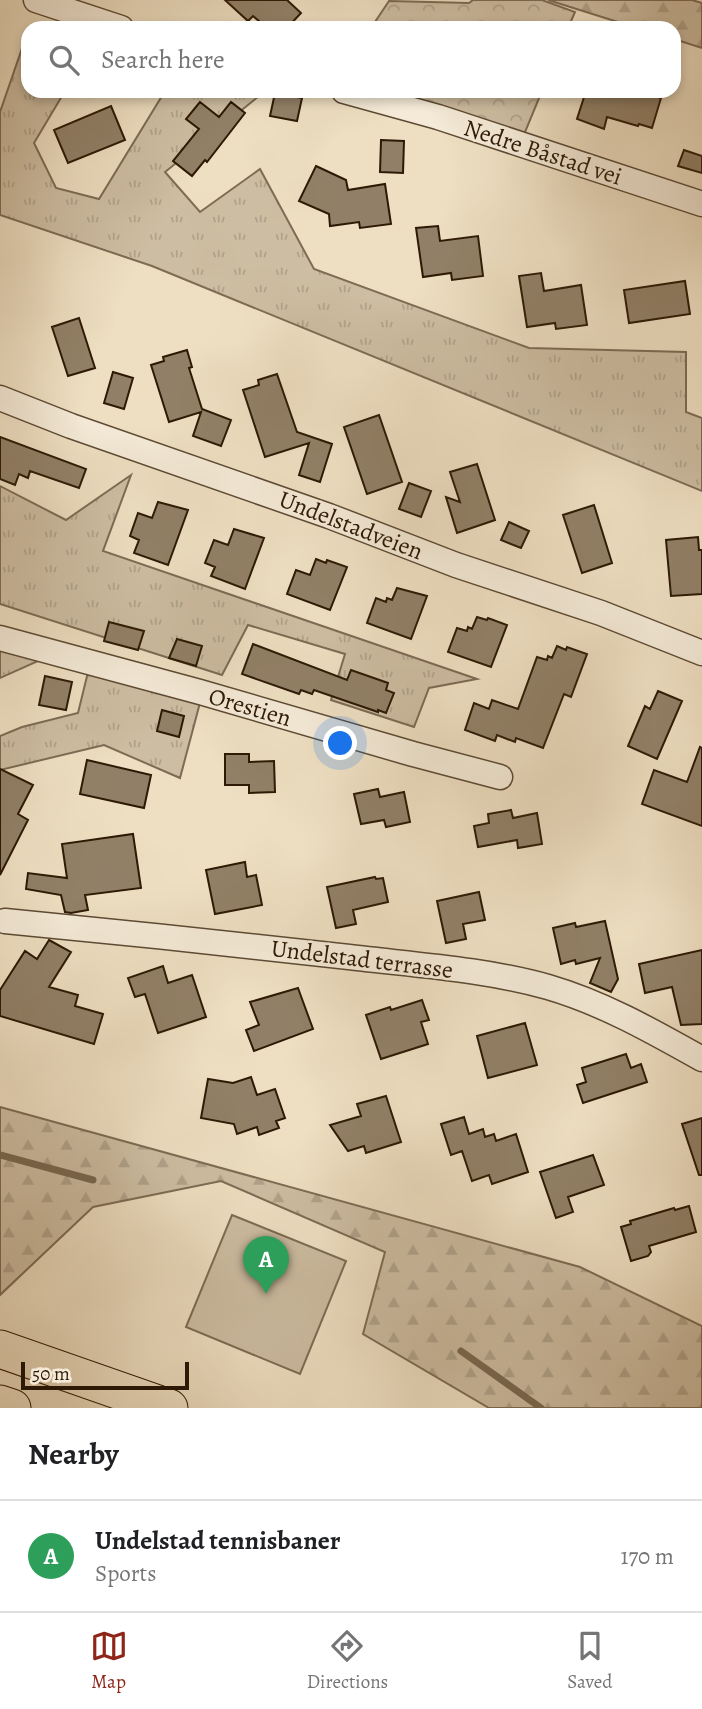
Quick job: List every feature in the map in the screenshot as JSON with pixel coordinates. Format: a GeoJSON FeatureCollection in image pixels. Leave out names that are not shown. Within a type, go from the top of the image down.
{"type":"FeatureCollection","features":[{"type":"Feature","properties":{"kind":"highway"},"geometry":{"type":"LineString","coordinates":[[0,1349],[169,1408]]}},
{"type":"Feature","properties":{"kind":"highway"},"geometry":{"type":"LineString","coordinates":[[0,1404],[12,1408]]}},
{"type":"Feature","properties":{"kind":"street"},"geometry":{"type":"LineString","coordinates":[[36,0],[100,21]]}},
{"type":"Feature","properties":{"kind":"street","name":"Nedre Båstad vei"},"geometry":{"type":"LineString","coordinates":[[369,98],[438,117],[702,204]]}},
{"type":"Feature","properties":{"kind":"street","name":"Undelstadveien"},"geometry":{"type":"LineString","coordinates":[[0,398],[71,426],[329,516],[456,565],[601,613],[702,653]]}},
{"type":"Feature","properties":{"kind":"street","name":"Orestien"},"geometry":{"type":"LineString","coordinates":[[0,638],[500,776]]}},
{"type":"Feature","properties":{"kind":"street","name":"Undelstad terrasse"},"geometry":{"type":"LineString","coordinates":[[5,921],[178,937],[486,974],[547,987],[594,1003],[647,1028],[702,1059]]}},
{"type":"Feature","properties":{"kind":"green space"},"geometry":{"type":"Polygon","coordinates":[[[473,0],[542,0],[575,12],[571,21],[376,21],[389,1],[469,3],[473,0]]]}},
{"type":"Feature","properties":{"kind":"green space"},"geometry":{"type":"Polygon","coordinates":[[[548,0],[692,0],[702,3],[702,48],[681,41],[681,21],[615,21],[548,0]]]}},
{"type":"Feature","properties":{"kind":"green space"},"geometry":{"type":"Polygon","coordinates":[[[21,51],[21,98],[61,98],[34,143],[56,188],[99,199],[161,98],[257,98],[165,172],[200,212],[260,169],[314,269],[529,348],[686,352],[686,412],[702,418],[702,491],[152,266],[0,215],[0,112],[21,51]]]}},
{"type":"Feature","properties":{"kind":"green space"},"geometry":{"type":"Polygon","coordinates":[[[403,98],[539,98],[523,137],[403,98]]]}},
{"type":"Feature","properties":{"kind":"green space"},"geometry":{"type":"Polygon","coordinates":[[[131,475],[103,551],[477,679],[429,688],[414,727],[331,700],[345,654],[248,625],[222,675],[0,604],[0,486],[66,520],[131,475]]]}},
{"type":"Feature","properties":{"kind":"green space"},"geometry":{"type":"Polygon","coordinates":[[[0,645],[47,657],[0,678],[0,645]]]}},
{"type":"Feature","properties":{"kind":"green space"},"geometry":{"type":"Polygon","coordinates":[[[89,668],[201,699],[180,778],[104,745],[0,770],[0,736],[22,727],[78,713],[89,668]]]}},
{"type":"Feature","properties":{"kind":"green space"},"geometry":{"type":"Polygon","coordinates":[[[0,1107],[580,1267],[702,1326],[702,1408],[489,1408],[363,1334],[385,1252],[221,1181],[93,1207],[0,1295],[0,1107]]]}},
{"type":"Feature","properties":{"kind":"green space"},"geometry":{"type":"Polygon","coordinates":[[[232,1215],[346,1261],[300,1374],[186,1327],[232,1215]]]}},
{"type":"Feature","properties":{"kind":"building"},"geometry":{"type":"Polygon","coordinates":[[[225,0],[287,0],[301,13],[294,21],[259,21],[253,16],[248,21],[225,0]]]}},
{"type":"Feature","properties":{"kind":"building"},"geometry":{"type":"Polygon","coordinates":[[[274,98],[302,98],[297,121],[270,116],[274,98]]]}},
{"type":"Feature","properties":{"kind":"building"},"geometry":{"type":"Polygon","coordinates":[[[584,98],[661,98],[652,128],[607,117],[604,129],[577,119],[584,98]]]}},
{"type":"Feature","properties":{"kind":"building"},"geometry":{"type":"Polygon","coordinates":[[[200,102],[219,117],[231,102],[245,113],[207,162],[205,160],[192,176],[173,161],[199,129],[186,119],[200,102]]]}},
{"type":"Feature","properties":{"kind":"building"},"geometry":{"type":"Polygon","coordinates":[[[111,106],[125,140],[68,163],[54,130],[111,106]]]}},
{"type":"Feature","properties":{"kind":"building"},"geometry":{"type":"Polygon","coordinates":[[[381,140],[404,141],[403,173],[380,172],[381,140]]]}},
{"type":"Feature","properties":{"kind":"building"},"geometry":{"type":"Polygon","coordinates":[[[684,150],[702,156],[702,173],[678,166],[684,150]]]}},
{"type":"Feature","properties":{"kind":"building"},"geometry":{"type":"Polygon","coordinates":[[[316,166],[346,180],[348,190],[385,184],[391,224],[360,228],[359,222],[330,226],[329,214],[299,201],[316,166]]]}},
{"type":"Feature","properties":{"kind":"building"},"geometry":{"type":"Polygon","coordinates":[[[438,226],[440,241],[478,236],[483,276],[452,280],[451,273],[423,277],[416,228],[438,226]]]}},
{"type":"Feature","properties":{"kind":"building"},"geometry":{"type":"Polygon","coordinates":[[[541,273],[544,291],[581,285],[587,325],[556,329],[555,323],[527,327],[519,276],[541,273]]]}},
{"type":"Feature","properties":{"kind":"building"},"geometry":{"type":"Polygon","coordinates":[[[685,281],[690,314],[629,323],[624,290],[685,281]]]}},
{"type":"Feature","properties":{"kind":"building"},"geometry":{"type":"Polygon","coordinates":[[[79,318],[95,368],[68,376],[52,327],[79,318]]]}},
{"type":"Feature","properties":{"kind":"building"},"geometry":{"type":"Polygon","coordinates":[[[187,350],[192,367],[189,368],[202,409],[231,420],[221,446],[193,436],[201,412],[169,422],[151,365],[164,361],[163,357],[187,350]]]}},
{"type":"Feature","properties":{"kind":"building"},"geometry":{"type":"Polygon","coordinates":[[[113,372],[133,378],[124,409],[104,403],[113,372]]]}},
{"type":"Feature","properties":{"kind":"building"},"geometry":{"type":"Polygon","coordinates":[[[277,374],[297,432],[332,444],[320,482],[299,475],[309,443],[265,457],[243,390],[259,385],[258,380],[277,374]]]}},
{"type":"Feature","properties":{"kind":"building"},"geometry":{"type":"Polygon","coordinates":[[[379,415],[402,482],[367,494],[344,427],[379,415]]]}},
{"type":"Feature","properties":{"kind":"building"},"geometry":{"type":"Polygon","coordinates":[[[0,437],[86,469],[79,488],[30,471],[28,478],[19,474],[15,485],[0,479],[0,437]]]}},
{"type":"Feature","properties":{"kind":"building"},"geometry":{"type":"Polygon","coordinates":[[[477,464],[495,520],[457,533],[446,497],[460,502],[450,472],[477,464]]]}},
{"type":"Feature","properties":{"kind":"building"},"geometry":{"type":"Polygon","coordinates":[[[409,483],[431,491],[421,517],[399,509],[409,483]]]}},
{"type":"Feature","properties":{"kind":"building"},"geometry":{"type":"Polygon","coordinates":[[[158,502],[188,510],[168,565],[134,553],[139,540],[130,536],[138,513],[152,518],[158,502]]]}},
{"type":"Feature","properties":{"kind":"building"},"geometry":{"type":"Polygon","coordinates":[[[594,505],[612,563],[582,573],[563,515],[594,505]]]}},
{"type":"Feature","properties":{"kind":"building"},"geometry":{"type":"Polygon","coordinates":[[[509,522],[529,531],[521,548],[501,540],[509,522]]]}},
{"type":"Feature","properties":{"kind":"building"},"geometry":{"type":"Polygon","coordinates":[[[234,529],[264,538],[245,589],[211,576],[215,567],[205,563],[214,540],[228,545],[234,529]]]}},
{"type":"Feature","properties":{"kind":"building"},"geometry":{"type":"Polygon","coordinates":[[[698,537],[699,550],[702,550],[702,594],[671,596],[666,540],[698,537]]]}},
{"type":"Feature","properties":{"kind":"building"},"geometry":{"type":"Polygon","coordinates":[[[316,559],[347,567],[330,610],[287,594],[296,570],[310,575],[316,559]]]}},
{"type":"Feature","properties":{"kind":"building"},"geometry":{"type":"Polygon","coordinates":[[[397,588],[427,596],[411,639],[367,623],[376,598],[386,602],[387,598],[392,600],[397,588]]]}},
{"type":"Feature","properties":{"kind":"building"},"geometry":{"type":"Polygon","coordinates":[[[477,617],[507,625],[491,667],[448,652],[457,628],[467,631],[468,627],[472,629],[477,617]]]}},
{"type":"Feature","properties":{"kind":"building"},"geometry":{"type":"Polygon","coordinates":[[[109,622],[144,631],[138,650],[104,641],[109,622]]]}},
{"type":"Feature","properties":{"kind":"building"},"geometry":{"type":"Polygon","coordinates":[[[177,639],[202,646],[196,666],[169,658],[177,639]]]}},
{"type":"Feature","properties":{"kind":"building"},"geometry":{"type":"Polygon","coordinates":[[[253,644],[347,680],[351,670],[388,683],[386,690],[394,693],[386,713],[314,690],[312,694],[301,690],[299,694],[242,674],[253,644]]]}},
{"type":"Feature","properties":{"kind":"building"},"geometry":{"type":"Polygon","coordinates":[[[557,646],[587,654],[571,697],[564,694],[543,748],[516,738],[515,742],[497,735],[495,741],[465,730],[474,703],[489,709],[492,700],[518,709],[537,657],[547,660],[548,656],[552,658],[557,646]]]}},
{"type":"Feature","properties":{"kind":"building"},"geometry":{"type":"Polygon","coordinates":[[[45,676],[72,682],[66,710],[39,705],[45,676]]]}},
{"type":"Feature","properties":{"kind":"building"},"geometry":{"type":"Polygon","coordinates":[[[658,691],[682,701],[657,759],[628,746],[645,706],[650,709],[658,691]]]}},
{"type":"Feature","properties":{"kind":"building"},"geometry":{"type":"Polygon","coordinates":[[[162,710],[184,716],[179,737],[157,731],[162,710]]]}},
{"type":"Feature","properties":{"kind":"building"},"geometry":{"type":"Polygon","coordinates":[[[700,747],[702,826],[642,804],[654,770],[687,782],[700,747]]]}},
{"type":"Feature","properties":{"kind":"building"},"geometry":{"type":"Polygon","coordinates":[[[225,754],[249,754],[249,762],[274,761],[275,792],[249,793],[249,785],[225,785],[225,754]]]}},
{"type":"Feature","properties":{"kind":"building"},"geometry":{"type":"Polygon","coordinates":[[[87,760],[151,775],[144,808],[80,794],[87,760]]]}},
{"type":"Feature","properties":{"kind":"building"},"geometry":{"type":"Polygon","coordinates":[[[0,769],[33,785],[18,814],[28,820],[0,875],[0,769]]]}},
{"type":"Feature","properties":{"kind":"building"},"geometry":{"type":"Polygon","coordinates":[[[378,789],[380,797],[404,792],[410,822],[386,827],[384,820],[361,824],[354,794],[378,789]]]}},
{"type":"Feature","properties":{"kind":"building"},"geometry":{"type":"Polygon","coordinates":[[[511,810],[513,818],[537,813],[542,844],[518,848],[517,840],[478,847],[474,826],[489,823],[488,814],[511,810]]]}},
{"type":"Feature","properties":{"kind":"building"},"geometry":{"type":"Polygon","coordinates":[[[133,834],[141,888],[85,895],[88,910],[71,913],[65,912],[61,895],[26,889],[28,873],[67,878],[62,844],[133,834]]]}},
{"type":"Feature","properties":{"kind":"building"},"geometry":{"type":"Polygon","coordinates":[[[245,862],[247,877],[256,875],[262,905],[215,914],[206,870],[245,862]]]}},
{"type":"Feature","properties":{"kind":"building"},"geometry":{"type":"Polygon","coordinates":[[[375,877],[383,878],[388,902],[353,910],[356,924],[336,928],[327,887],[375,877]]]}},
{"type":"Feature","properties":{"kind":"building"},"geometry":{"type":"Polygon","coordinates":[[[479,892],[485,920],[463,924],[466,939],[446,943],[437,901],[479,892]]]}},
{"type":"Feature","properties":{"kind":"building"},"geometry":{"type":"Polygon","coordinates":[[[605,921],[618,979],[611,992],[590,983],[600,958],[576,964],[575,960],[561,964],[553,928],[605,921]]]}},
{"type":"Feature","properties":{"kind":"building"},"geometry":{"type":"Polygon","coordinates":[[[49,940],[71,952],[49,987],[78,995],[75,1006],[103,1014],[94,1044],[0,1016],[0,990],[25,951],[37,959],[49,940]]]}},
{"type":"Feature","properties":{"kind":"building"},"geometry":{"type":"Polygon","coordinates":[[[702,950],[702,1024],[681,1025],[672,987],[645,993],[639,964],[702,950]]]}},
{"type":"Feature","properties":{"kind":"building"},"geometry":{"type":"Polygon","coordinates":[[[163,966],[168,983],[192,975],[206,1017],[158,1033],[145,994],[135,997],[128,978],[163,966]]]}},
{"type":"Feature","properties":{"kind":"building"},"geometry":{"type":"Polygon","coordinates":[[[298,988],[313,1029],[254,1051],[246,1030],[259,1025],[250,1002],[298,988]]]}},
{"type":"Feature","properties":{"kind":"building"},"geometry":{"type":"Polygon","coordinates":[[[422,1000],[429,1020],[421,1022],[428,1044],[381,1059],[366,1015],[422,1000]]]}},
{"type":"Feature","properties":{"kind":"building"},"geometry":{"type":"Polygon","coordinates":[[[525,1023],[537,1065],[488,1078],[477,1036],[525,1023]]]}},
{"type":"Feature","properties":{"kind":"building"},"geometry":{"type":"Polygon","coordinates":[[[626,1054],[631,1068],[641,1064],[647,1082],[583,1103],[577,1085],[586,1082],[582,1068],[626,1054]]]}},
{"type":"Feature","properties":{"kind":"building"},"geometry":{"type":"Polygon","coordinates":[[[251,1077],[257,1095],[275,1089],[285,1118],[276,1121],[279,1128],[259,1135],[257,1127],[237,1134],[234,1124],[201,1118],[208,1079],[233,1083],[251,1077]]]}},
{"type":"Feature","properties":{"kind":"building"},"geometry":{"type":"Polygon","coordinates":[[[386,1096],[401,1142],[366,1153],[364,1146],[348,1151],[330,1125],[361,1116],[357,1104],[386,1096]]]}},
{"type":"Feature","properties":{"kind":"building"},"geometry":{"type":"Polygon","coordinates":[[[464,1117],[469,1134],[483,1129],[485,1137],[494,1134],[496,1141],[516,1134],[528,1172],[492,1184],[489,1175],[472,1181],[462,1151],[451,1155],[441,1124],[464,1117]]]}},
{"type":"Feature","properties":{"kind":"building"},"geometry":{"type":"Polygon","coordinates":[[[702,1118],[702,1175],[699,1175],[682,1124],[702,1118]]]}},
{"type":"Feature","properties":{"kind":"building"},"geometry":{"type":"Polygon","coordinates":[[[593,1155],[604,1185],[568,1197],[573,1212],[556,1218],[540,1172],[593,1155]]]}},
{"type":"Feature","properties":{"kind":"building"},"geometry":{"type":"Polygon","coordinates":[[[689,1206],[696,1232],[649,1246],[651,1252],[648,1256],[631,1261],[621,1227],[631,1224],[630,1221],[689,1206]]]}},
{"type":"Feature","properties":{"kind":"waterway"},"geometry":{"type":"LineString","coordinates":[[0,1155],[93,1180]]}},
{"type":"Feature","properties":{"kind":"waterway"},"geometry":{"type":"LineString","coordinates":[[461,1351],[541,1408]]}},
{"type":"Feature","properties":{"kind":"place","name":"Undelstad tennisbaner"},"geometry":{"type":"Point","coordinates":[266,1294]}}]}
